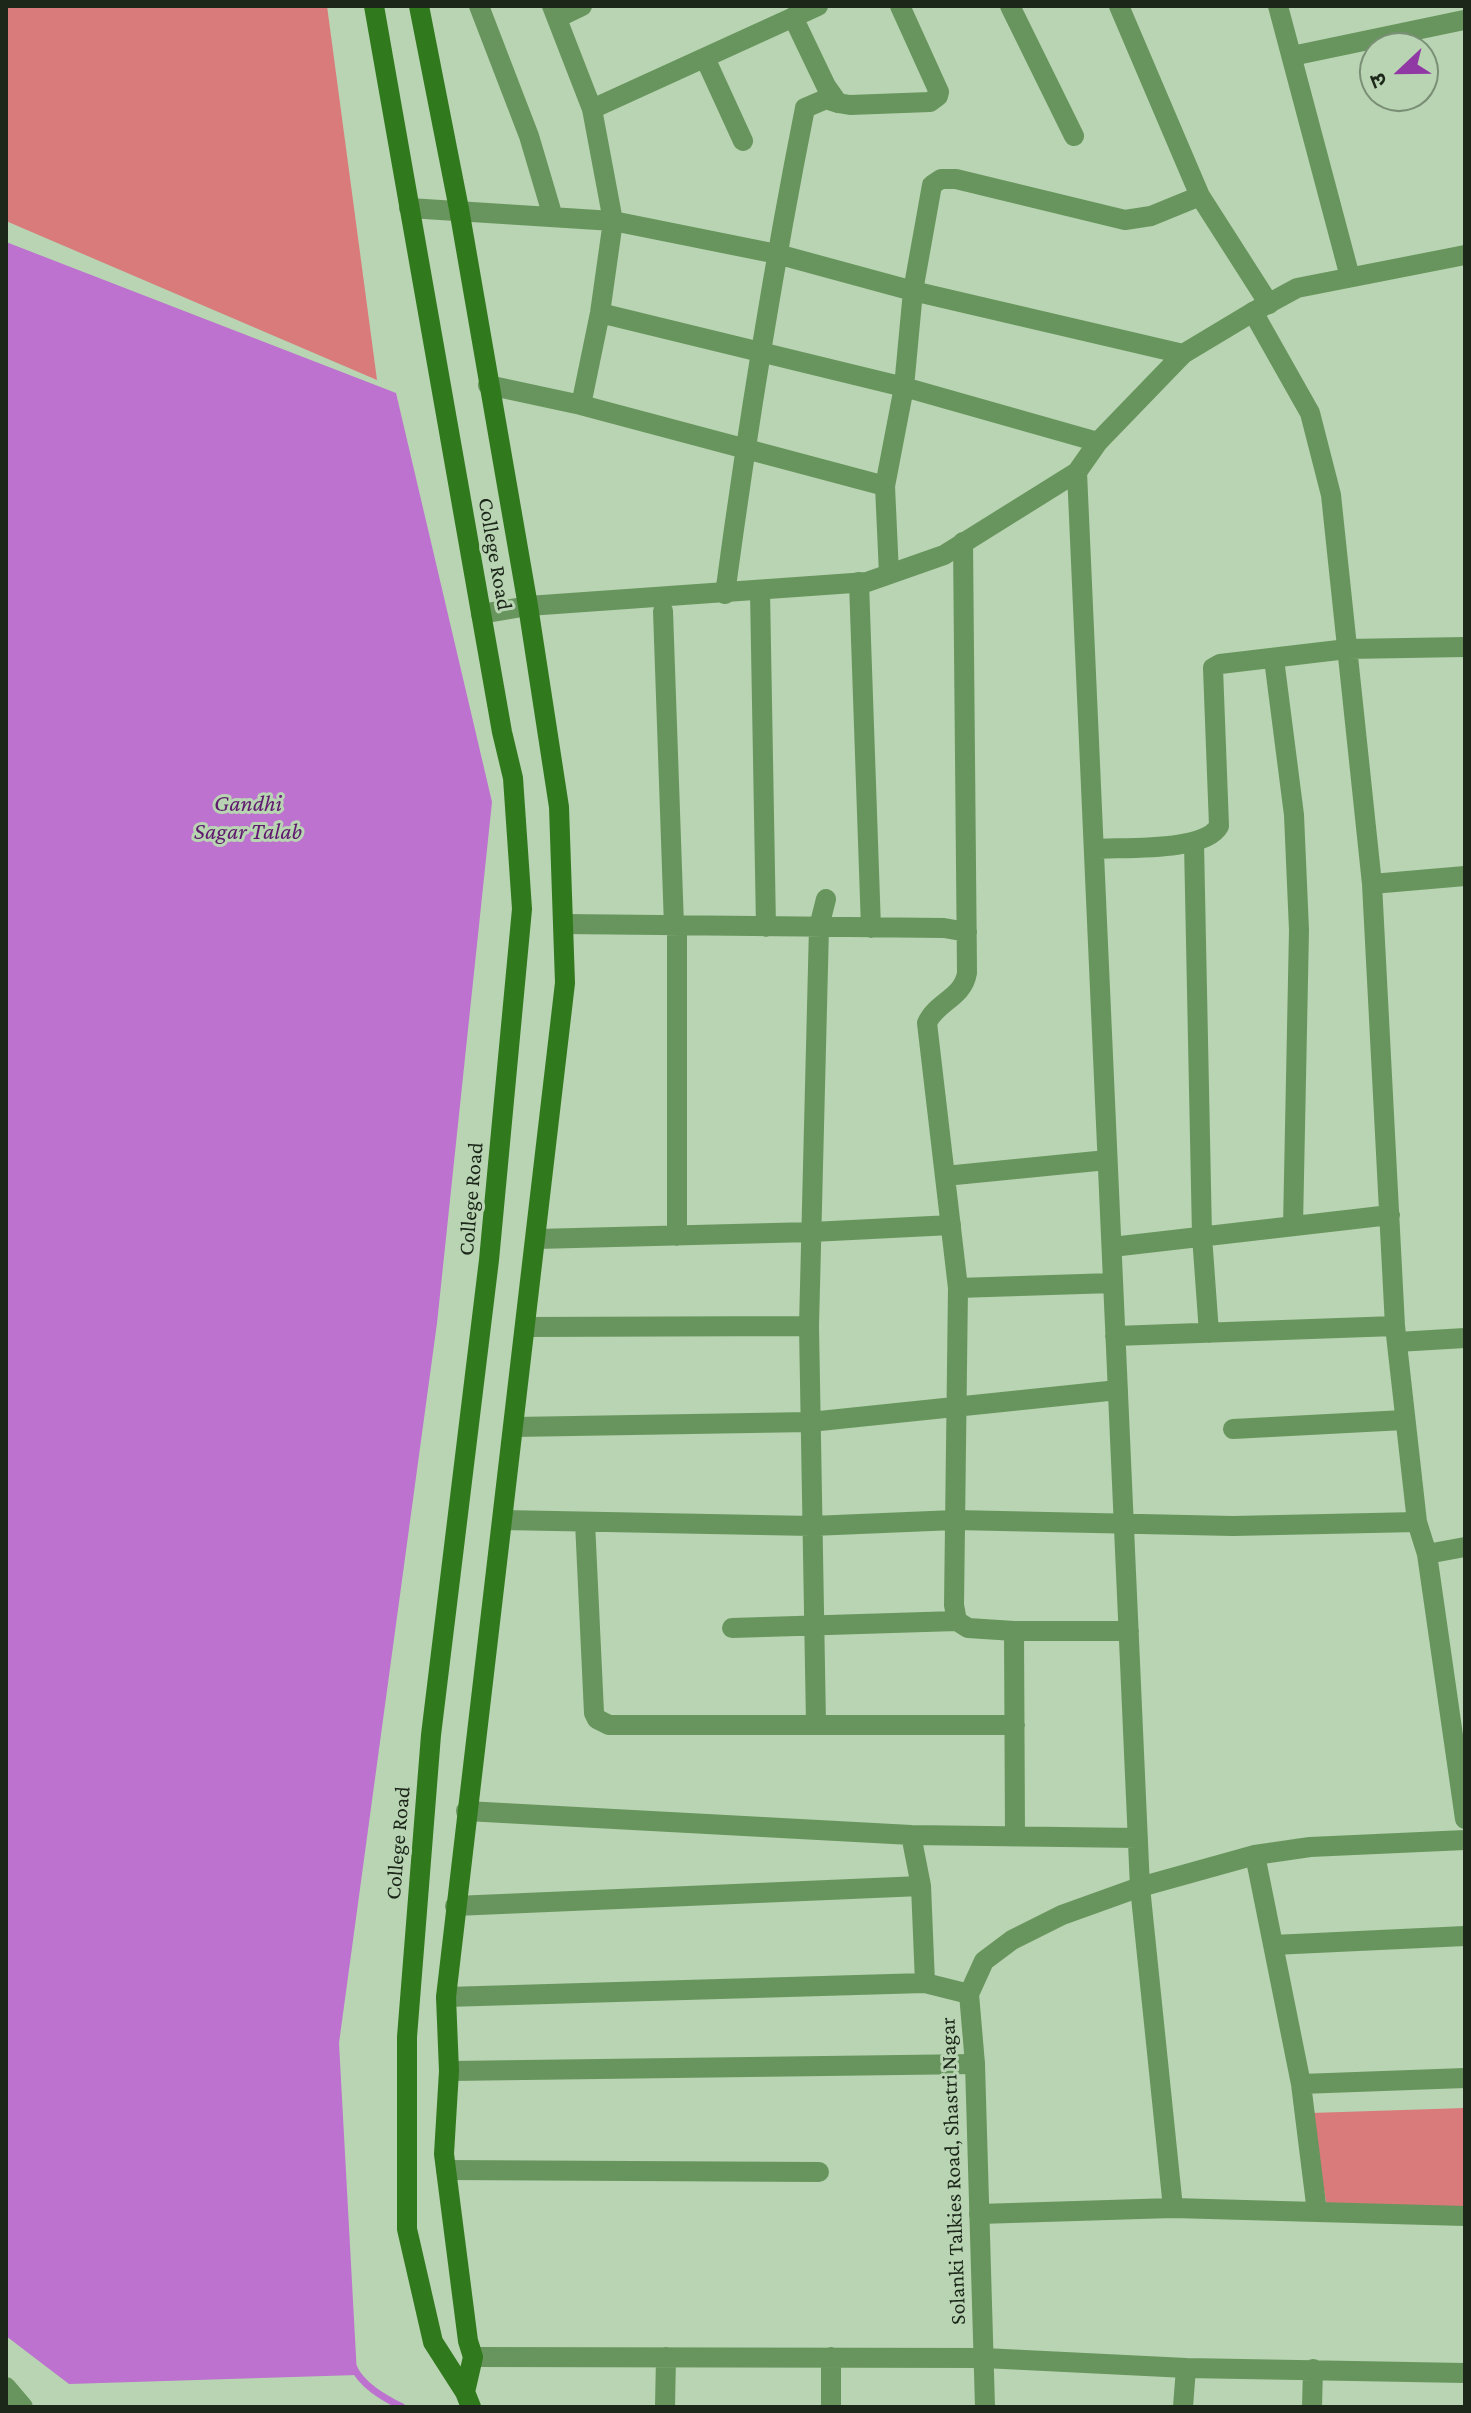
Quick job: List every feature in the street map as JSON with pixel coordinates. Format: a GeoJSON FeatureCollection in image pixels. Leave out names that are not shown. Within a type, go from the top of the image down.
{"type":"FeatureCollection","features":[{"type":"Feature","properties":{"kind":"main road","name":"College Road"},"geometry":{"type":"LineString","coordinates":[[374,6],[502,732],[513,778],[522,909],[489,1260],[431,1735],[407,2037],[407,2229],[433,2342],[468,2400]]}},
{"type":"Feature","properties":{"kind":"main road","name":"College Road"},"geometry":{"type":"LineString","coordinates":[[419,6],[459,209],[528,606],[559,807],[564,924],[565,983],[446,1997],[449,2071],[444,2154],[468,2341],[473,2357],[468,2400]]}},
{"type":"Feature","properties":{"kind":"street"},"geometry":{"type":"LineString","coordinates":[[479,6],[529,136],[553,217]]}},
{"type":"Feature","properties":{"kind":"street"},"geometry":{"type":"LineString","coordinates":[[581,405],[600,313],[613,221],[592,109],[554,12],[582,6]]}},
{"type":"Feature","properties":{"kind":"street"},"geometry":{"type":"LineString","coordinates":[[592,109],[818,6]]}},
{"type":"Feature","properties":{"kind":"street"},"geometry":{"type":"LineString","coordinates":[[725,594],[760,352],[805,108],[826,99],[838,103],[930,102],[938,96],[939,92],[900,6]]}},
{"type":"Feature","properties":{"kind":"street"},"geometry":{"type":"LineString","coordinates":[[1010,6],[1074,136]]}},
{"type":"Feature","properties":{"kind":"street"},"geometry":{"type":"LineString","coordinates":[[1119,6],[1200,196],[1261,308],[1310,413],[1331,495],[1372,884],[1396,1334],[1404,1420],[1417,1522],[1427,1554],[1465,1819]]}},
{"type":"Feature","properties":{"kind":"street"},"geometry":{"type":"LineString","coordinates":[[1278,6],[1350,277]]}},
{"type":"Feature","properties":{"kind":"street"},"geometry":{"type":"LineString","coordinates":[[793,17],[826,86],[838,103]]}},
{"type":"Feature","properties":{"kind":"street"},"geometry":{"type":"LineString","coordinates":[[1292,56],[1463,17]]}},
{"type":"Feature","properties":{"kind":"street"},"geometry":{"type":"LineString","coordinates":[[705,58],[743,141]]}},
{"type":"Feature","properties":{"kind":"street"},"geometry":{"type":"LineString","coordinates":[[889,574],[885,486],[904,387],[913,291],[932,185],[941,179],[956,179],[1125,220],[1151,216],[1200,196]]}},
{"type":"Feature","properties":{"kind":"street"},"geometry":{"type":"LineString","coordinates":[[409,208],[613,221],[777,254],[913,291],[1183,354]]}},
{"type":"Feature","properties":{"kind":"street"},"geometry":{"type":"LineString","coordinates":[[481,614],[528,606],[859,582],[944,555],[1077,472],[1098,442],[1183,354],[1261,308],[1297,288],[1465,255]]}},
{"type":"Feature","properties":{"kind":"street"},"geometry":{"type":"LineString","coordinates":[[600,313],[904,387],[1098,442]]}},
{"type":"Feature","properties":{"kind":"street"},"geometry":{"type":"LineString","coordinates":[[488,385],[581,405],[885,486]]}},
{"type":"Feature","properties":{"kind":"street"},"geometry":{"type":"LineString","coordinates":[[1077,472],[1140,1887],[1173,2208]]}},
{"type":"Feature","properties":{"kind":"street"},"geometry":{"type":"LineString","coordinates":[[957,1621],[954,1605],[958,1288],[927,1023],[931,1014],[959,992],[966,980],[963,542]]}},
{"type":"Feature","properties":{"kind":"street"},"geometry":{"type":"LineString","coordinates":[[859,582],[871,928]]}},
{"type":"Feature","properties":{"kind":"street"},"geometry":{"type":"LineString","coordinates":[[760,591],[766,927]]}},
{"type":"Feature","properties":{"kind":"street"},"geometry":{"type":"LineString","coordinates":[[663,611],[674,926],[677,926],[677,1236]]}},
{"type":"Feature","properties":{"kind":"street"},"geometry":{"type":"LineString","coordinates":[[1094,849],[1194,843],[1214,834],[1219,826],[1213,668],[1220,664],[1347,649],[1465,647]]}},
{"type":"Feature","properties":{"kind":"street"},"geometry":{"type":"LineString","coordinates":[[1274,659],[1294,815],[1299,930],[1293,1226]]}},
{"type":"Feature","properties":{"kind":"street"},"geometry":{"type":"LineString","coordinates":[[1194,843],[1202,1236],[1209,1333]]}},
{"type":"Feature","properties":{"kind":"street"},"geometry":{"type":"LineString","coordinates":[[1372,884],[1465,876]]}},
{"type":"Feature","properties":{"kind":"street"},"geometry":{"type":"LineString","coordinates":[[816,1724],[809,1326],[819,927],[826,899]]}},
{"type":"Feature","properties":{"kind":"street"},"geometry":{"type":"LineString","coordinates":[[564,924],[944,928],[967,932]]}},
{"type":"Feature","properties":{"kind":"street"},"geometry":{"type":"LineString","coordinates":[[945,1176],[1107,1160]]}},
{"type":"Feature","properties":{"kind":"street"},"geometry":{"type":"LineString","coordinates":[[1112,1247],[1390,1215]]}},
{"type":"Feature","properties":{"kind":"street"},"geometry":{"type":"LineString","coordinates":[[536,1239],[951,1225]]}},
{"type":"Feature","properties":{"kind":"street"},"geometry":{"type":"LineString","coordinates":[[958,1288],[1113,1283]]}},
{"type":"Feature","properties":{"kind":"street"},"geometry":{"type":"LineString","coordinates":[[525,1327],[809,1326]]}},
{"type":"Feature","properties":{"kind":"street"},"geometry":{"type":"LineString","coordinates":[[1115,1336],[1396,1334],[1465,1338]]}},
{"type":"Feature","properties":{"kind":"street"},"geometry":{"type":"LineString","coordinates":[[514,1427],[810,1422],[1118,1390]]}},
{"type":"Feature","properties":{"kind":"street"},"geometry":{"type":"LineString","coordinates":[[1233,1429],[1404,1420]]}},
{"type":"Feature","properties":{"kind":"street"},"geometry":{"type":"LineString","coordinates":[[503,1520],[812,1526],[955,1520],[1233,1526],[1417,1522]]}},
{"type":"Feature","properties":{"kind":"street"},"geometry":{"type":"LineString","coordinates":[[585,1522],[594,1713],[597,1719],[609,1725],[1015,1725]]}},
{"type":"Feature","properties":{"kind":"street"},"geometry":{"type":"LineString","coordinates":[[1427,1554],[1465,1547]]}},
{"type":"Feature","properties":{"kind":"street"},"geometry":{"type":"LineString","coordinates":[[732,1628],[957,1621],[968,1628],[1014,1631],[1129,1631]]}},
{"type":"Feature","properties":{"kind":"street"},"geometry":{"type":"LineString","coordinates":[[1014,1631],[1015,1836]]}},
{"type":"Feature","properties":{"kind":"street"},"geometry":{"type":"LineString","coordinates":[[466,1811],[911,1835],[1138,1838]]}},
{"type":"Feature","properties":{"kind":"street"},"geometry":{"type":"LineString","coordinates":[[911,1835],[921,1886],[925,1983]]}},
{"type":"Feature","properties":{"kind":"street","name":"Solanki Talkies Road, Shastri Nagar"},"geometry":{"type":"LineString","coordinates":[[985,2407],[975,2064],[969,1994],[984,1961],[1012,1940],[1062,1915],[1140,1887],[1255,1855],[1310,1847],[1465,1840]]}},
{"type":"Feature","properties":{"kind":"street"},"geometry":{"type":"LineString","coordinates":[[1255,1855],[1301,2084],[1317,2212]]}},
{"type":"Feature","properties":{"kind":"street"},"geometry":{"type":"LineString","coordinates":[[455,1906],[921,1886]]}},
{"type":"Feature","properties":{"kind":"street"},"geometry":{"type":"LineString","coordinates":[[1273,1945],[1465,1936]]}},
{"type":"Feature","properties":{"kind":"street"},"geometry":{"type":"LineString","coordinates":[[446,1997],[925,1983],[969,1994]]}},
{"type":"Feature","properties":{"kind":"street"},"geometry":{"type":"LineString","coordinates":[[449,2071],[975,2064]]}},
{"type":"Feature","properties":{"kind":"street"},"geometry":{"type":"LineString","coordinates":[[1301,2084],[1465,2078]]}},
{"type":"Feature","properties":{"kind":"street"},"geometry":{"type":"LineString","coordinates":[[446,2170],[819,2172]]}},
{"type":"Feature","properties":{"kind":"street"},"geometry":{"type":"LineString","coordinates":[[979,2214],[1173,2208],[1465,2216]]}},
{"type":"Feature","properties":{"kind":"street"},"geometry":{"type":"LineString","coordinates":[[473,2357],[984,2358],[1186,2368],[1465,2373]]}},
{"type":"Feature","properties":{"kind":"street"},"geometry":{"type":"LineString","coordinates":[[665,2407],[666,2357]]}},
{"type":"Feature","properties":{"kind":"street"},"geometry":{"type":"LineString","coordinates":[[831,2357],[831,2407]]}},
{"type":"Feature","properties":{"kind":"street"},"geometry":{"type":"LineString","coordinates":[[1183,2407],[1186,2368]]}},
{"type":"Feature","properties":{"kind":"street"},"geometry":{"type":"LineString","coordinates":[[1312,2407],[1313,2369]]}},
{"type":"Feature","properties":{"kind":"street"},"geometry":{"type":"LineString","coordinates":[[6,2387],[23,2407]]}},
{"type":"Feature","properties":{"kind":"shaded area"},"geometry":{"type":"Polygon","coordinates":[[[6,6],[327,6],[377,380],[6,221],[6,6]]]}},
{"type":"Feature","properties":{"kind":"shaded area"},"geometry":{"type":"Polygon","coordinates":[[[1465,2108],[1465,2212],[1328,2213],[1311,2113],[1465,2108]]]}},
{"type":"Feature","properties":{"kind":"water","name":"Gandhi Sagar Talab"},"geometry":{"type":"Polygon","coordinates":[[[6,242],[396,393],[492,802],[437,1323],[339,2043],[357,2375],[69,2384],[6,2336],[6,242]]]}},
{"type":"Feature","properties":{"kind":"waterway"},"geometry":{"type":"LineString","coordinates":[[353,2366],[367,2385],[402,2407]]}}]}
